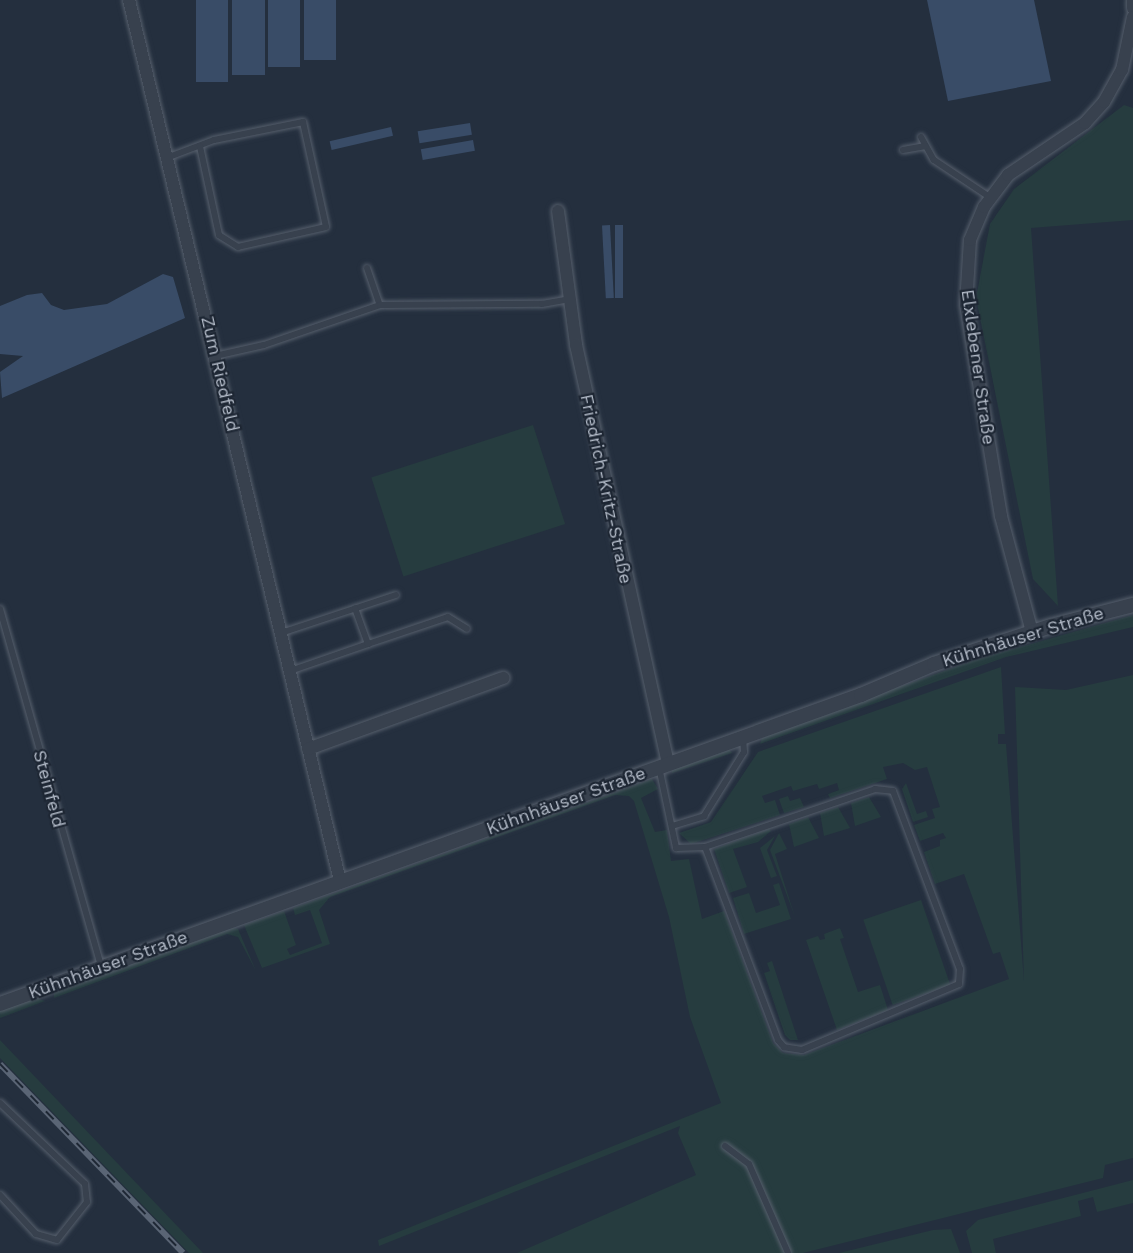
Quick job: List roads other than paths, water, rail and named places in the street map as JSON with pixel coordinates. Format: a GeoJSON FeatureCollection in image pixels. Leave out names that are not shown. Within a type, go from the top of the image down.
{"type":"FeatureCollection","features":[{"type":"Feature","properties":{"kind":"street","name":"Zum Riedfeld"},"geometry":{"type":"LineString","coordinates":[[129,0],[340,881]]}},
{"type":"Feature","properties":{"kind":"street"},"geometry":{"type":"LineString","coordinates":[[1132,0],[1133,8]]}},
{"type":"Feature","properties":{"kind":"street","name":"Elxlebener Straße"},"geometry":{"type":"LineString","coordinates":[[1032,632],[1001,516],[966,305],[970,240],[991,198],[1008,175],[1085,123],[1104,102],[1122,70],[1133,17]]}},
{"type":"Feature","properties":{"kind":"street","name":"Friedrich-Kritz-Straße"},"geometry":{"type":"LineString","coordinates":[[558,211],[570,298],[610,512],[664,765]]}},
{"type":"Feature","properties":{"kind":"street","name":"Kühnhäuser Straße"},"geometry":{"type":"LineString","coordinates":[[0,1004],[893,683],[934,664],[1032,632],[1133,605]]}},
{"type":"Feature","properties":{"kind":"street"},"geometry":{"type":"LineString","coordinates":[[308,749],[503,678]]}},
{"type":"Feature","properties":{"kind":"lane"},"geometry":{"type":"LineString","coordinates":[[167,165],[200,146],[303,122],[326,227],[238,247],[219,235],[200,146]]}},
{"type":"Feature","properties":{"kind":"lane"},"geometry":{"type":"LineString","coordinates":[[921,137],[934,159],[991,198]]}},
{"type":"Feature","properties":{"kind":"lane"},"geometry":{"type":"LineString","coordinates":[[903,150],[926,146]]}},
{"type":"Feature","properties":{"kind":"lane"},"geometry":{"type":"LineString","coordinates":[[367,268],[380,305]]}},
{"type":"Feature","properties":{"kind":"lane"},"geometry":{"type":"LineString","coordinates":[[215,356],[264,345],[380,305],[542,303],[570,298]]}},
{"type":"Feature","properties":{"kind":"lane"},"geometry":{"type":"LineString","coordinates":[[281,633],[396,595]]}},
{"type":"Feature","properties":{"kind":"lane"},"geometry":{"type":"LineString","coordinates":[[355,608],[368,644]]}},
{"type":"Feature","properties":{"kind":"lane","name":"Steinfeld"},"geometry":{"type":"LineString","coordinates":[[0,609],[101,968]]}},
{"type":"Feature","properties":{"kind":"lane"},"geometry":{"type":"LineString","coordinates":[[290,671],[448,617],[467,628]]}},
{"type":"Feature","properties":{"kind":"lane"},"geometry":{"type":"LineString","coordinates":[[672,826],[705,816],[744,752],[743,737]]}},
{"type":"Feature","properties":{"kind":"lane"},"geometry":{"type":"LineString","coordinates":[[664,765],[676,848],[705,847],[875,789],[890,789],[899,797],[960,969],[959,984],[802,1050],[784,1047],[778,1040],[705,847]]}},
{"type":"Feature","properties":{"kind":"lane"},"geometry":{"type":"LineString","coordinates":[[0,1103],[85,1184],[87,1202],[57,1240],[36,1234],[0,1195]]}},
{"type":"Feature","properties":{"kind":"lane"},"geometry":{"type":"LineString","coordinates":[[725,1146],[749,1164],[788,1253]]}},
{"type":"Feature","properties":{"kind":"water"},"geometry":{"type":"Polygon","coordinates":[[[196,0],[228,0],[228,82],[196,82],[196,0]]]}},
{"type":"Feature","properties":{"kind":"water"},"geometry":{"type":"Polygon","coordinates":[[[232,0],[265,0],[265,75],[232,75],[232,0]]]}},
{"type":"Feature","properties":{"kind":"water"},"geometry":{"type":"Polygon","coordinates":[[[268,0],[300,0],[300,67],[268,67],[268,0]]]}},
{"type":"Feature","properties":{"kind":"water"},"geometry":{"type":"Polygon","coordinates":[[[304,0],[336,0],[336,60],[304,60],[304,0]]]}},
{"type":"Feature","properties":{"kind":"water"},"geometry":{"type":"Polygon","coordinates":[[[927,0],[1034,0],[1051,81],[948,101],[927,0]]]}},
{"type":"Feature","properties":{"kind":"water"},"geometry":{"type":"Polygon","coordinates":[[[470,123],[472,135],[420,143],[418,131],[470,123]]]}},
{"type":"Feature","properties":{"kind":"water"},"geometry":{"type":"Polygon","coordinates":[[[391,127],[393,136],[332,150],[330,141],[391,127]]]}},
{"type":"Feature","properties":{"kind":"water"},"geometry":{"type":"Polygon","coordinates":[[[473,140],[475,151],[423,160],[421,149],[473,140]]]}},
{"type":"Feature","properties":{"kind":"water"},"geometry":{"type":"Polygon","coordinates":[[[602,225],[610,225],[614,298],[606,298],[602,225]]]}},
{"type":"Feature","properties":{"kind":"water"},"geometry":{"type":"Polygon","coordinates":[[[615,225],[623,225],[623,298],[615,298],[615,225]]]}},
{"type":"Feature","properties":{"kind":"water"},"geometry":{"type":"Polygon","coordinates":[[[163,274],[173,277],[185,318],[2,398],[0,372],[23,356],[0,354],[0,306],[27,295],[42,293],[51,305],[64,310],[107,304],[163,274]]]}},
{"type":"Feature","properties":{"kind":"railway"},"geometry":{"type":"LineString","coordinates":[[0,1064],[183,1253]]}}]}
